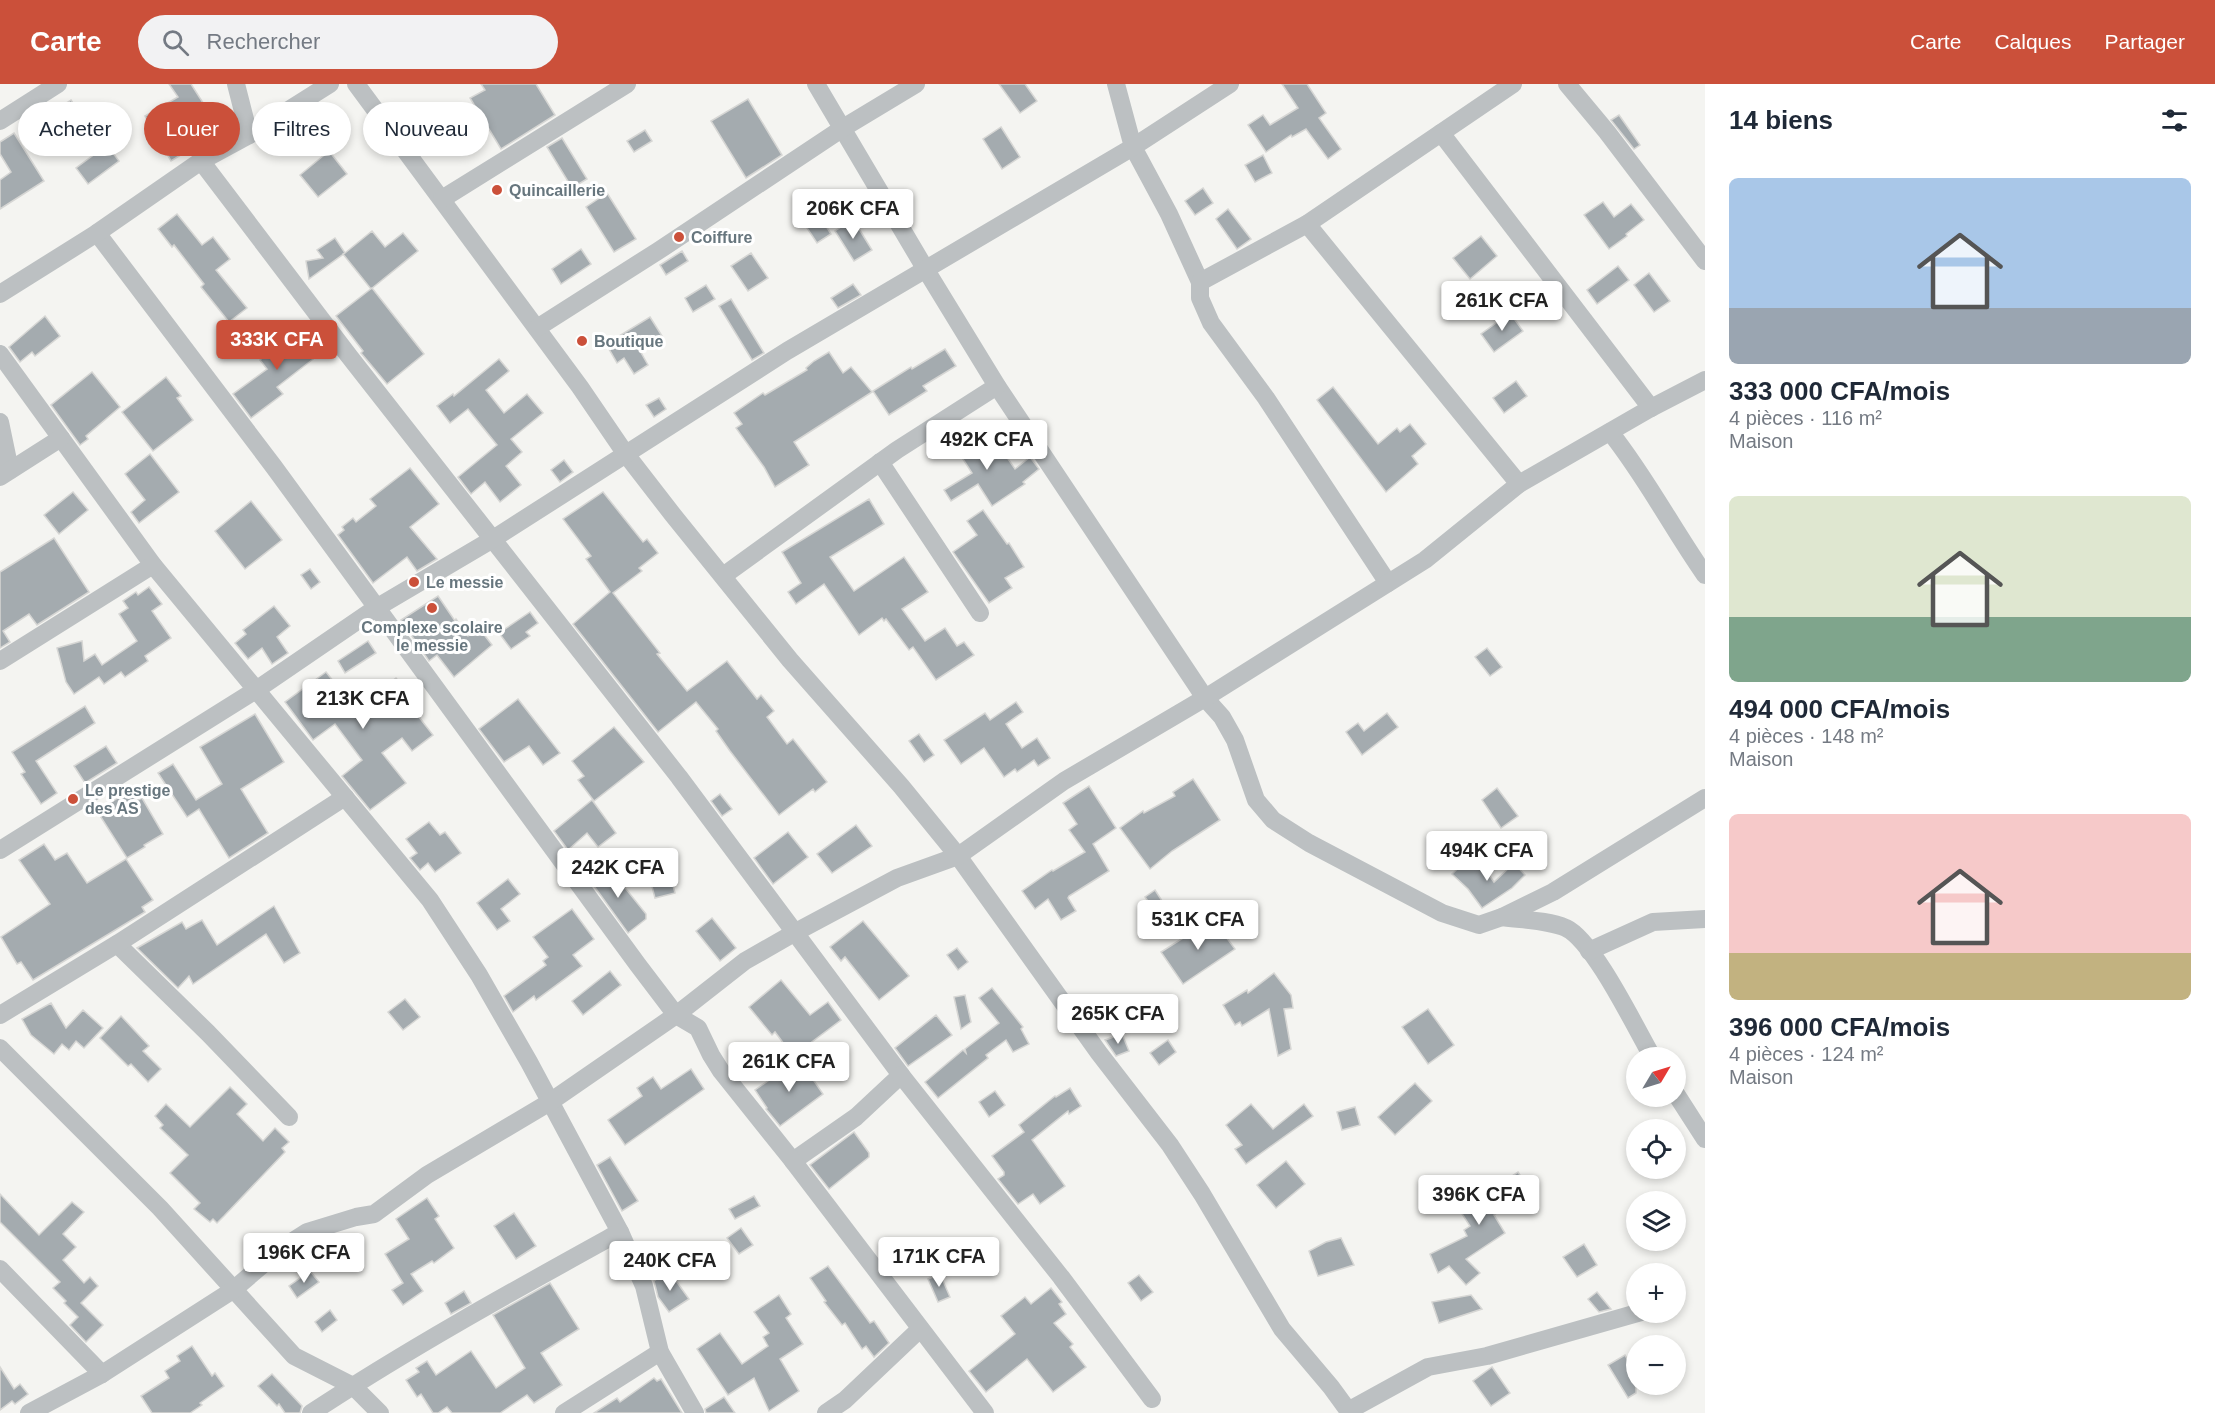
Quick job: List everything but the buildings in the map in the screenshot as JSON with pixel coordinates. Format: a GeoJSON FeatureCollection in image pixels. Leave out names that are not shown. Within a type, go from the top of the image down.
{"type":"FeatureCollection","features":[{"type":"Feature","properties":{"kind":"street"},"geometry":{"type":"LineString","coordinates":[[0,121],[57,84]]}},
{"type":"Feature","properties":{"kind":"street"},"geometry":{"type":"LineString","coordinates":[[236,84],[249,135]]}},
{"type":"Feature","properties":{"kind":"street"},"geometry":{"type":"LineString","coordinates":[[0,294],[96,233],[201,161],[249,135],[330,84]]}},
{"type":"Feature","properties":{"kind":"street"},"geometry":{"type":"LineString","coordinates":[[356,84],[537,328],[625,453],[790,660],[901,786],[958,856],[1099,1053],[1170,1145],[1202,1194],[1282,1329],[1349,1412],[1428,1367],[1487,1356],[1626,1316]]}},
{"type":"Feature","properties":{"kind":"street"},"geometry":{"type":"LineString","coordinates":[[442,199],[627,84]]}},
{"type":"Feature","properties":{"kind":"street"},"geometry":{"type":"LineString","coordinates":[[816,84],[997,386],[1205,698],[1222,717],[1235,740],[1256,800],[1273,820],[1309,843],[1442,913],[1479,926],[1553,892],[1705,798]]}},
{"type":"Feature","properties":{"kind":"street"},"geometry":{"type":"LineString","coordinates":[[537,328],[843,128],[916,84]]}},
{"type":"Feature","properties":{"kind":"street"},"geometry":{"type":"LineString","coordinates":[[1116,84],[1133,147],[1169,214],[1200,282],[1200,298],[1211,323],[1266,398],[1388,583]]}},
{"type":"Feature","properties":{"kind":"street"},"geometry":{"type":"LineString","coordinates":[[2,844],[256,690],[376,608],[493,539],[787,351],[1133,147],[1230,84]]}},
{"type":"Feature","properties":{"kind":"street"},"geometry":{"type":"LineString","coordinates":[[1200,282],[1307,224],[1513,84]]}},
{"type":"Feature","properties":{"kind":"street"},"geometry":{"type":"LineString","coordinates":[[1567,84],[1607,132],[1705,261]]}},
{"type":"Feature","properties":{"kind":"street"},"geometry":{"type":"LineString","coordinates":[[1441,133],[1651,408]]}},
{"type":"Feature","properties":{"kind":"street"},"geometry":{"type":"LineString","coordinates":[[201,161],[350,356],[679,777],[901,1075],[1061,1277],[1152,1399]]}},
{"type":"Feature","properties":{"kind":"street"},"geometry":{"type":"LineString","coordinates":[[1307,224],[1519,484]]}},
{"type":"Feature","properties":{"kind":"street"},"geometry":{"type":"LineString","coordinates":[[96,233],[274,467],[676,1015],[698,1028],[721,1071],[793,1161],[985,1413]]}},
{"type":"Feature","properties":{"kind":"street"},"geometry":{"type":"LineString","coordinates":[[0,354],[153,565],[430,900],[478,975],[620,1232],[644,1286],[660,1352],[695,1413]]}},
{"type":"Feature","properties":{"kind":"street"},"geometry":{"type":"LineString","coordinates":[[29,1413],[102,1374],[233,1290],[282,1248],[307,1232],[374,1214],[427,1175],[550,1102],[676,1015],[745,961],[897,878],[958,856],[1064,781],[1205,698],[1425,560],[1519,484],[1651,408],[1705,380]]}},
{"type":"Feature","properties":{"kind":"street"},"geometry":{"type":"LineString","coordinates":[[723,576],[880,462],[997,386]]}},
{"type":"Feature","properties":{"kind":"street"},"geometry":{"type":"LineString","coordinates":[[0,422],[5,474],[61,438]]}},
{"type":"Feature","properties":{"kind":"street"},"geometry":{"type":"LineString","coordinates":[[1610,432],[1632,460],[1668,522],[1705,575]]}},
{"type":"Feature","properties":{"kind":"street"},"geometry":{"type":"LineString","coordinates":[[880,462],[980,613]]}},
{"type":"Feature","properties":{"kind":"street"},"geometry":{"type":"LineString","coordinates":[[0,661],[153,565]]}},
{"type":"Feature","properties":{"kind":"street"},"geometry":{"type":"LineString","coordinates":[[0,1016],[117,944],[345,797]]}},
{"type":"Feature","properties":{"kind":"street"},"geometry":{"type":"LineString","coordinates":[[1502,917],[1553,924],[1568,929],[1577,936],[1623,1003],[1647,1047]]}},
{"type":"Feature","properties":{"kind":"street"},"geometry":{"type":"LineString","coordinates":[[1589,951],[1653,922],[1705,919]]}},
{"type":"Feature","properties":{"kind":"street"},"geometry":{"type":"LineString","coordinates":[[117,944],[208,1033],[289,1118]]}},
{"type":"Feature","properties":{"kind":"street"},"geometry":{"type":"LineString","coordinates":[[0,1048],[160,1208],[294,1356],[353,1386],[380,1413]]}},
{"type":"Feature","properties":{"kind":"street"},"geometry":{"type":"LineString","coordinates":[[793,1161],[856,1117],[901,1075]]}},
{"type":"Feature","properties":{"kind":"street"},"geometry":{"type":"LineString","coordinates":[[1685,1107],[1705,1138]]}},
{"type":"Feature","properties":{"kind":"street"},"geometry":{"type":"LineString","coordinates":[[311,1413],[508,1294],[620,1232]]}},
{"type":"Feature","properties":{"kind":"street"},"geometry":{"type":"LineString","coordinates":[[3,1276],[102,1374]]}},
{"type":"Feature","properties":{"kind":"street"},"geometry":{"type":"LineString","coordinates":[[826,1413],[845,1400],[920,1329]]}},
{"type":"Feature","properties":{"kind":"street"},"geometry":{"type":"LineString","coordinates":[[564,1413],[660,1352]]}},
{"type":"Feature","properties":{"kind":"place","name":"Quincaillerie"},"geometry":{"type":"Point","coordinates":[497,190]}},
{"type":"Feature","properties":{"kind":"place","name":"Coiffure"},"geometry":{"type":"Point","coordinates":[679,237]}},
{"type":"Feature","properties":{"kind":"place","name":"Boutique"},"geometry":{"type":"Point","coordinates":[582,341]}},
{"type":"Feature","properties":{"kind":"place","name":"Le messie"},"geometry":{"type":"Point","coordinates":[414,582]}},
{"type":"Feature","properties":{"kind":"place","name":"Complexe scolaire le messie"},"geometry":{"type":"Point","coordinates":[432,608]}},
{"type":"Feature","properties":{"kind":"place","name":"Le prestige des AS"},"geometry":{"type":"Point","coordinates":[73,799]}}]}
